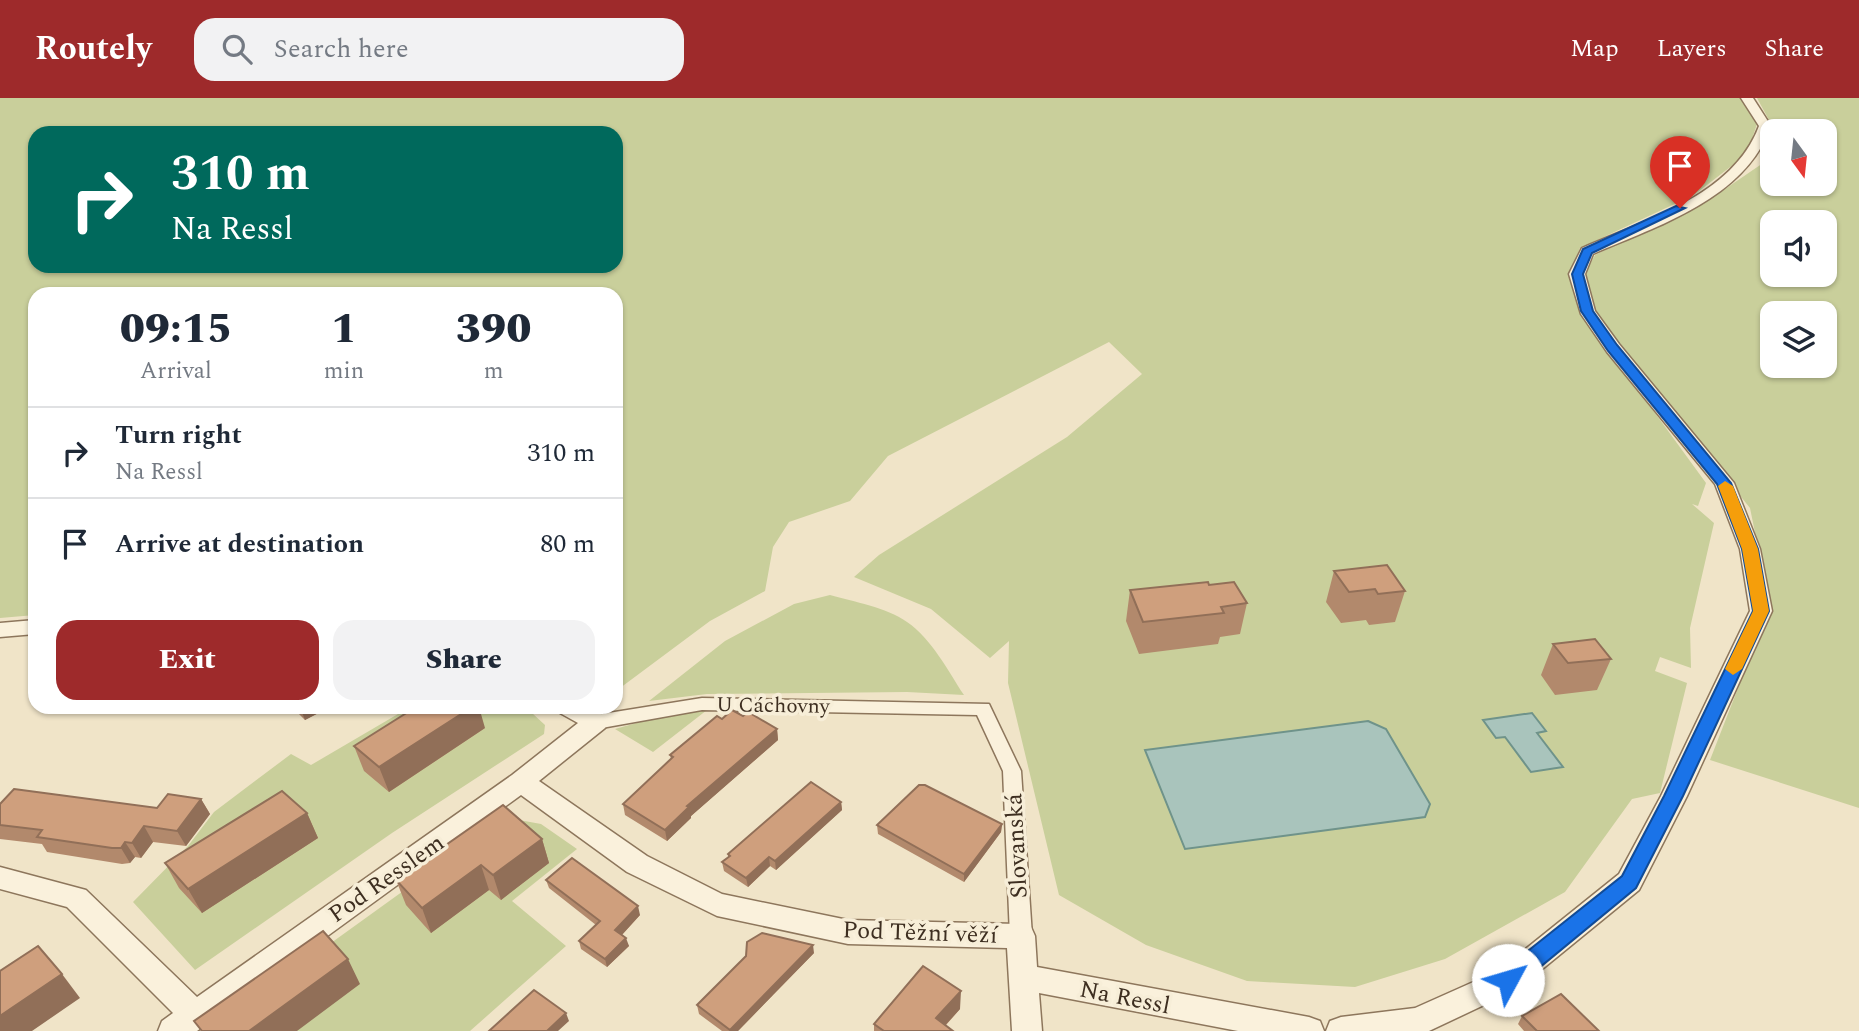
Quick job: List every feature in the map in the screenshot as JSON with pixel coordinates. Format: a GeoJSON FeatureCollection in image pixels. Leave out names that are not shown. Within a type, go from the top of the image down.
{"type":"FeatureCollection","features":[{"type":"Feature","properties":{"kind":"street"},"geometry":{"type":"LineString","coordinates":[[1341,1031],[1418,1021],[1508,980],[1629,882],[1674,796],[1761,611],[1750,549],[1724,483],[1612,348],[1587,311],[1577,274],[1587,251],[1703,197],[1745,165],[1763,142],[1765,126],[1747,98]]}},
{"type":"Feature","properties":{"kind":"street"},"geometry":{"type":"LineString","coordinates":[[0,630],[28,628]]}},
{"type":"Feature","properties":{"kind":"street","name":"U Cáchovny"},"geometry":{"type":"LineString","coordinates":[[596,722],[702,704],[983,709]]}},
{"type":"Feature","properties":{"kind":"street","name":"Slovanská"},"geometry":{"type":"LineString","coordinates":[[983,709],[1012,771],[1027,1031]]}},
{"type":"Feature","properties":{"kind":"street"},"geometry":{"type":"LineString","coordinates":[[581,714],[596,722]]}},
{"type":"Feature","properties":{"kind":"street","name":"Pod Resslem"},"geometry":{"type":"LineString","coordinates":[[184,1023],[521,782],[596,722]]}},
{"type":"Feature","properties":{"kind":"street","name":"Pod Těžní věží"},"geometry":{"type":"LineString","coordinates":[[521,782],[637,864],[717,904],[848,932],[1021,936]]}},
{"type":"Feature","properties":{"kind":"street"},"geometry":{"type":"LineString","coordinates":[[0,878],[76,898],[184,1023]]}},
{"type":"Feature","properties":{"kind":"street","name":"Na Ressl"},"geometry":{"type":"LineString","coordinates":[[1023,977],[1309,1031]]}},
{"type":"Feature","properties":{"kind":"green space"},"geometry":{"type":"Polygon","coordinates":[[[0,98],[1740,98],[1757,124],[1747,154],[1694,195],[1580,248],[1571,272],[1580,310],[1706,483],[1698,506],[1692,504],[1714,523],[1690,628],[1691,668],[1660,657],[1655,671],[1687,683],[1660,793],[1632,799],[1565,892],[1445,959],[1355,987],[1247,981],[1146,945],[1059,895],[1008,683],[1009,641],[990,658],[931,609],[854,577],[879,555],[1067,437],[1142,374],[1109,342],[888,456],[850,501],[789,522],[773,547],[765,591],[710,621],[623,686],[623,287],[28,287],[28,616],[0,618],[0,98]]]}},
{"type":"Feature","properties":{"kind":"green space"},"geometry":{"type":"Polygon","coordinates":[[[1757,98],[1859,98],[1859,808],[1710,760],[1770,606],[1750,508],[1591,311],[1584,275],[1595,255],[1709,200],[1760,165],[1760,196],[1838,196],[1838,119],[1768,119],[1757,98]]]}},
{"type":"Feature","properties":{"kind":"green space"},"geometry":{"type":"Polygon","coordinates":[[[830,595],[880,609],[907,622],[932,646],[964,695],[907,692],[707,694],[649,701],[725,641],[794,604],[830,595]]]}},
{"type":"Feature","properties":{"kind":"green space"},"geometry":{"type":"Polygon","coordinates":[[[707,710],[653,752],[615,729],[651,719],[707,710]]]}},
{"type":"Feature","properties":{"kind":"green space"},"geometry":{"type":"Polygon","coordinates":[[[398,714],[533,714],[545,725],[544,734],[392,833],[195,970],[133,902],[188,846],[214,812],[291,754],[311,765],[398,714]]]}},
{"type":"Feature","properties":{"kind":"green space"},"geometry":{"type":"Polygon","coordinates":[[[519,820],[541,824],[577,849],[512,901],[566,946],[470,1031],[209,1031],[492,827],[519,820]]]}},
{"type":"Feature","properties":{"kind":"water"},"geometry":{"type":"Polygon","coordinates":[[[1532,713],[1546,731],[1537,733],[1563,767],[1531,772],[1505,737],[1496,738],[1483,720],[1532,713]]]}},
{"type":"Feature","properties":{"kind":"water"},"geometry":{"type":"Polygon","coordinates":[[[1368,721],[1386,729],[1430,804],[1425,817],[1185,849],[1145,750],[1368,721]]]}},
{"type":"Feature","properties":{"kind":"building"},"geometry":{"type":"Polygon","coordinates":[[[1387,565],[1405,591],[1378,594],[1375,589],[1349,592],[1334,571],[1387,565]]]}},
{"type":"Feature","properties":{"kind":"building"},"geometry":{"type":"Polygon","coordinates":[[[1208,582],[1209,585],[1234,582],[1247,603],[1221,607],[1224,613],[1143,622],[1130,590],[1208,582]]]}},
{"type":"Feature","properties":{"kind":"building"},"geometry":{"type":"Polygon","coordinates":[[[1595,639],[1611,659],[1568,663],[1553,644],[1595,639]]]}},
{"type":"Feature","properties":{"kind":"building"},"geometry":{"type":"Polygon","coordinates":[[[732,710],[743,716],[748,712],[777,729],[687,806],[689,807],[665,830],[623,804],[673,757],[670,755],[717,716],[722,719],[732,710]]]}},
{"type":"Feature","properties":{"kind":"building"},"geometry":{"type":"Polygon","coordinates":[[[405,714],[461,714],[379,767],[354,746],[405,714]]]}},
{"type":"Feature","properties":{"kind":"building"},"geometry":{"type":"Polygon","coordinates":[[[811,782],[841,802],[775,861],[769,857],[746,878],[722,862],[730,856],[728,854],[811,782]]]}},
{"type":"Feature","properties":{"kind":"building"},"geometry":{"type":"Polygon","coordinates":[[[919,785],[925,785],[1002,824],[964,874],[877,825],[919,785]]]}},
{"type":"Feature","properties":{"kind":"building"},"geometry":{"type":"Polygon","coordinates":[[[14,789],[157,808],[168,794],[201,799],[177,831],[144,826],[132,843],[125,842],[121,848],[112,848],[37,837],[42,830],[0,825],[0,804],[14,789]]]}},
{"type":"Feature","properties":{"kind":"building"},"geometry":{"type":"Polygon","coordinates":[[[282,791],[307,813],[188,889],[165,863],[282,791]]]}},
{"type":"Feature","properties":{"kind":"building"},"geometry":{"type":"Polygon","coordinates":[[[503,805],[542,839],[493,875],[481,865],[422,908],[396,880],[503,805]]]}},
{"type":"Feature","properties":{"kind":"building"},"geometry":{"type":"Polygon","coordinates":[[[572,858],[638,906],[615,930],[626,938],[605,959],[579,941],[600,921],[546,880],[572,858]]]}},
{"type":"Feature","properties":{"kind":"building"},"geometry":{"type":"Polygon","coordinates":[[[323,931],[348,959],[249,1031],[202,1031],[194,1021],[323,931]]]}},
{"type":"Feature","properties":{"kind":"building"},"geometry":{"type":"Polygon","coordinates":[[[762,933],[813,945],[730,1030],[697,1005],[746,956],[747,942],[762,933]]]}},
{"type":"Feature","properties":{"kind":"building"},"geometry":{"type":"Polygon","coordinates":[[[38,946],[62,974],[0,1016],[0,971],[38,946]]]}},
{"type":"Feature","properties":{"kind":"building"},"geometry":{"type":"Polygon","coordinates":[[[923,966],[961,991],[936,1018],[953,1031],[884,1031],[874,1024],[923,966]]]}},
{"type":"Feature","properties":{"kind":"building"},"geometry":{"type":"Polygon","coordinates":[[[534,990],[566,1013],[547,1031],[489,1031],[534,990]]]}},
{"type":"Feature","properties":{"kind":"building"},"geometry":{"type":"Polygon","coordinates":[[[1561,994],[1599,1031],[1537,1031],[1522,1016],[1561,994]]]}},
{"type":"Feature","properties":{"kind":"slow traffic"},"geometry":{"type":"LineString","coordinates":[[1725,486],[1750,549],[1761,611],[1733,669]]}},
{"type":"Feature","properties":{"kind":"route"},"geometry":{"type":"LineString","coordinates":[[1508,980],[1629,882],[1674,796],[1761,611],[1750,549],[1724,483],[1612,348],[1587,311],[1577,274],[1587,251],[1680,208]]}}]}
